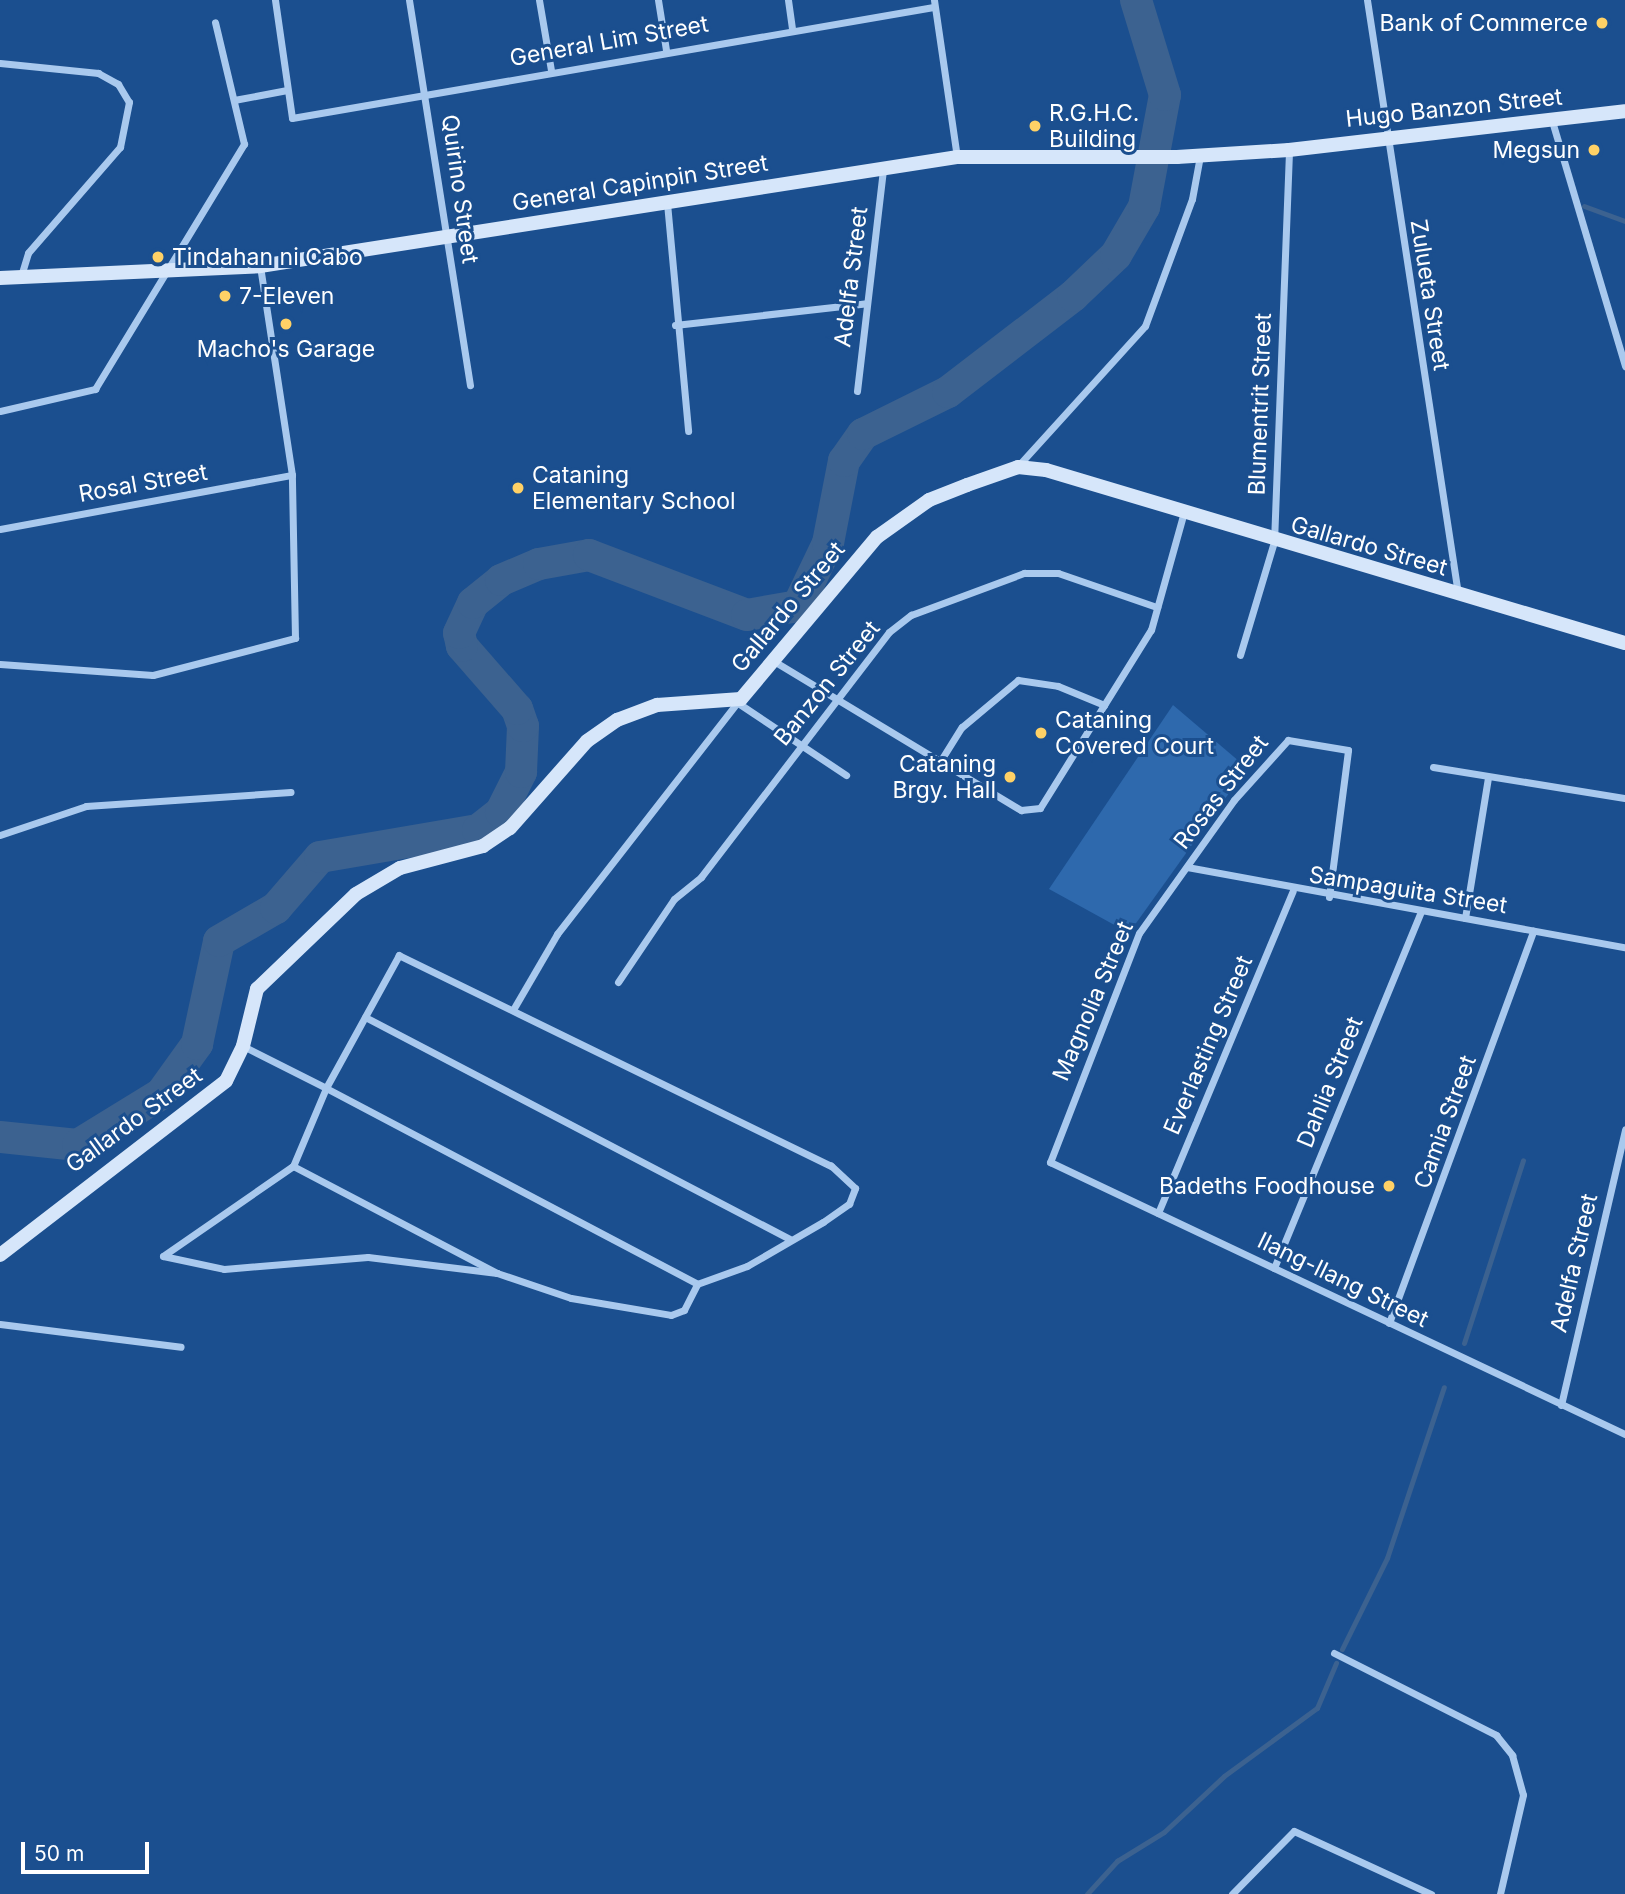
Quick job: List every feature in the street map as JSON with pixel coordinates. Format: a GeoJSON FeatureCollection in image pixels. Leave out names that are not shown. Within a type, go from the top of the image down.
{"type":"FeatureCollection","features":[{"type":"Feature","properties":{"kind":"street"},"geometry":{"type":"LineString","coordinates":[[234,100],[287,90],[275,0]]}},
{"type":"Feature","properties":{"kind":"street","name":"Quirino Street"},"geometry":{"type":"LineString","coordinates":[[409,0],[426,93],[470,384]]}},
{"type":"Feature","properties":{"kind":"street"},"geometry":{"type":"LineString","coordinates":[[538,0],[551,70]]}},
{"type":"Feature","properties":{"kind":"street"},"geometry":{"type":"LineString","coordinates":[[658,0],[666,50]]}},
{"type":"Feature","properties":{"kind":"street"},"geometry":{"type":"LineString","coordinates":[[788,0],[792,29]]}},
{"type":"Feature","properties":{"kind":"street","name":"Zulueta Street"},"geometry":{"type":"LineString","coordinates":[[1367,0],[1385,139],[1458,596]]}},
{"type":"Feature","properties":{"kind":"street"},"geometry":{"type":"LineString","coordinates":[[933,4],[957,157]]}},
{"type":"Feature","properties":{"kind":"street","name":"General Lim Street"},"geometry":{"type":"LineString","coordinates":[[287,90],[292,118],[933,4]]}},
{"type":"Feature","properties":{"kind":"street"},"geometry":{"type":"LineString","coordinates":[[0,411],[96,389],[244,144],[215,22]]}},
{"type":"Feature","properties":{"kind":"street"},"geometry":{"type":"LineString","coordinates":[[0,63],[98,73],[118,84],[129,102],[120,147],[28,253],[21,277]]}},
{"type":"Feature","properties":{"kind":"street","name":"Hugo Banzon Street"},"geometry":{"type":"LineString","coordinates":[[1289,150],[1625,111]]}},
{"type":"Feature","properties":{"kind":"street"},"geometry":{"type":"LineString","coordinates":[[1552,121],[1625,366]]}},
{"type":"Feature","properties":{"kind":"street","name":"General Capinpin Street"},"geometry":{"type":"LineString","coordinates":[[0,278],[260,266],[957,157],[1130,158],[1289,150]]}},
{"type":"Feature","properties":{"kind":"street","name":"Blumentrit Street"},"geometry":{"type":"LineString","coordinates":[[1240,655],[1274,542],[1289,150]]}},
{"type":"Feature","properties":{"kind":"street"},"geometry":{"type":"LineString","coordinates":[[1018,467],[1145,326],[1192,199],[1199,156]]}},
{"type":"Feature","properties":{"kind":"street","name":"Adelfa Street"},"geometry":{"type":"LineString","coordinates":[[857,391],[883,168]]}},
{"type":"Feature","properties":{"kind":"street"},"geometry":{"type":"LineString","coordinates":[[666,202],[675,325],[688,431]]}},
{"type":"Feature","properties":{"kind":"street"},"geometry":{"type":"LineString","coordinates":[[0,664],[153,675],[295,638],[292,475],[260,266]]}},
{"type":"Feature","properties":{"kind":"street"},"geometry":{"type":"LineString","coordinates":[[675,325],[867,303]]}},
{"type":"Feature","properties":{"kind":"street","name":"Gallardo Street"},"geometry":{"type":"LineString","coordinates":[[0,1255],[61,1202],[197,1108],[226,1081],[243,1046],[263,981],[356,894],[400,868],[483,846],[510,828],[587,741],[617,720],[657,705],[739,701],[770,658],[877,537],[929,500],[1018,467],[1184,511],[1274,542],[1625,643]]}},
{"type":"Feature","properties":{"kind":"street","name":"Rosal Street"},"geometry":{"type":"LineString","coordinates":[[0,529],[292,475]]}},
{"type":"Feature","properties":{"kind":"street"},"geometry":{"type":"LineString","coordinates":[[770,658],[1021,810],[1040,808],[1151,630],[1184,511]]}},
{"type":"Feature","properties":{"kind":"street","name":"Banzon Street"},"geometry":{"type":"LineString","coordinates":[[618,982],[674,899],[701,877],[837,698],[911,615],[1024,573],[1058,573],[1157,607]]}},
{"type":"Feature","properties":{"kind":"street"},"geometry":{"type":"LineString","coordinates":[[941,760],[962,727],[1018,680],[1058,686],[1104,705]]}},
{"type":"Feature","properties":{"kind":"street"},"geometry":{"type":"LineString","coordinates":[[514,1008],[557,934],[739,701],[846,775]]}},
{"type":"Feature","properties":{"kind":"street","name":"Rosas Street"},"geometry":{"type":"LineString","coordinates":[[1187,867],[1283,742],[1348,750],[1329,897]]}},
{"type":"Feature","properties":{"kind":"street"},"geometry":{"type":"LineString","coordinates":[[1433,767],[1625,798]]}},
{"type":"Feature","properties":{"kind":"street"},"geometry":{"type":"LineString","coordinates":[[1465,918],[1488,777]]}},
{"type":"Feature","properties":{"kind":"street"},"geometry":{"type":"LineString","coordinates":[[0,835],[86,806],[291,792]]}},
{"type":"Feature","properties":{"kind":"street","name":"Sampaguita Street"},"geometry":{"type":"LineString","coordinates":[[1187,867],[1293,891],[1625,947]]}},
{"type":"Feature","properties":{"kind":"street","name":"Magnolia Street"},"geometry":{"type":"LineString","coordinates":[[1049,1157],[1139,933],[1187,867]]}},
{"type":"Feature","properties":{"kind":"street","name":"Everlasting Street"},"geometry":{"type":"LineString","coordinates":[[1158,1213],[1293,891]]}},
{"type":"Feature","properties":{"kind":"street","name":"Dahlia Street"},"geometry":{"type":"LineString","coordinates":[[1274,1268],[1421,911]]}},
{"type":"Feature","properties":{"kind":"street","name":"Camia Street"},"geometry":{"type":"LineString","coordinates":[[1390,1324],[1533,931]]}},
{"type":"Feature","properties":{"kind":"street"},"geometry":{"type":"LineString","coordinates":[[293,1166],[497,1273],[571,1298],[671,1315],[684,1310],[697,1284],[747,1266],[849,1204],[855,1188],[846,1175],[404,954],[326,1088],[293,1166],[163,1256],[224,1269],[368,1257],[497,1273]]}},
{"type":"Feature","properties":{"kind":"street"},"geometry":{"type":"LineString","coordinates":[[365,1017],[789,1240]]}},
{"type":"Feature","properties":{"kind":"street"},"geometry":{"type":"LineString","coordinates":[[243,1046],[697,1284]]}},
{"type":"Feature","properties":{"kind":"street","name":"Adelfa Street"},"geometry":{"type":"LineString","coordinates":[[1560,1405],[1625,1129]]}},
{"type":"Feature","properties":{"kind":"street","name":"Ilang-Ilang Street"},"geometry":{"type":"LineString","coordinates":[[1049,1157],[1054,1167],[1158,1213],[1625,1434]]}},
{"type":"Feature","properties":{"kind":"street"},"geometry":{"type":"LineString","coordinates":[[0,1324],[181,1347]]}},
{"type":"Feature","properties":{"kind":"street"},"geometry":{"type":"LineString","coordinates":[[1334,1653],[1496,1735],[1512,1755],[1523,1796],[1500,1894]]}},
{"type":"Feature","properties":{"kind":"street"},"geometry":{"type":"LineString","coordinates":[[1232,1894],[1294,1831],[1421,1893],[1431,1894]]}},
{"type":"Feature","properties":{"kind":"shaded area"},"geometry":{"type":"Polygon","coordinates":[[[1173,705],[1247,768],[1129,933],[1049,889],[1173,705]]]}},
{"type":"Feature","properties":{"kind":"waterway"},"geometry":{"type":"LineString","coordinates":[[0,1137],[78,1145],[161,1094],[197,1044],[219,941],[276,908],[320,857],[478,830],[501,812],[521,772],[523,726],[517,709],[462,646],[459,633],[473,603],[501,580],[539,564],[589,555],[747,615],[798,606],[828,543],[844,461],[863,434],[948,392],[1073,296],[1116,255],[1144,207],[1165,95],[1136,0]]}},
{"type":"Feature","properties":{"kind":"waterway"},"geometry":{"type":"LineString","coordinates":[[1584,206],[1625,221]]}},
{"type":"Feature","properties":{"kind":"waterway"},"geometry":{"type":"LineString","coordinates":[[1464,1343],[1523,1160]]}},
{"type":"Feature","properties":{"kind":"waterway"},"geometry":{"type":"LineString","coordinates":[[1342,1649],[1387,1558],[1444,1387]]}},
{"type":"Feature","properties":{"kind":"waterway"},"geometry":{"type":"LineString","coordinates":[[1087,1894],[1117,1861],[1164,1832],[1224,1776],[1317,1708],[1336,1663]]}},
{"type":"Feature","properties":{"kind":"place","name":"Bank of Commerce"},"geometry":{"type":"Point","coordinates":[1602,23]}},
{"type":"Feature","properties":{"kind":"place","name":"R.G.H.C. Building"},"geometry":{"type":"Point","coordinates":[1035,126]}},
{"type":"Feature","properties":{"kind":"place","name":"Megsun"},"geometry":{"type":"Point","coordinates":[1594,150]}},
{"type":"Feature","properties":{"kind":"place","name":"Tindahan ni Cabo"},"geometry":{"type":"Point","coordinates":[158,257]}},
{"type":"Feature","properties":{"kind":"place","name":"7-Eleven"},"geometry":{"type":"Point","coordinates":[225,296]}},
{"type":"Feature","properties":{"kind":"place","name":"Macho's Garage"},"geometry":{"type":"Point","coordinates":[286,324]}},
{"type":"Feature","properties":{"kind":"place","name":"Cataning Elementary School"},"geometry":{"type":"Point","coordinates":[518,488]}},
{"type":"Feature","properties":{"kind":"place","name":"Cataning Covered Court"},"geometry":{"type":"Point","coordinates":[1041,733]}},
{"type":"Feature","properties":{"kind":"place","name":"Cataning Brgy. Hall"},"geometry":{"type":"Point","coordinates":[1010,777]}},
{"type":"Feature","properties":{"kind":"place","name":"Badeths Foodhouse"},"geometry":{"type":"Point","coordinates":[1389,1186]}}]}
